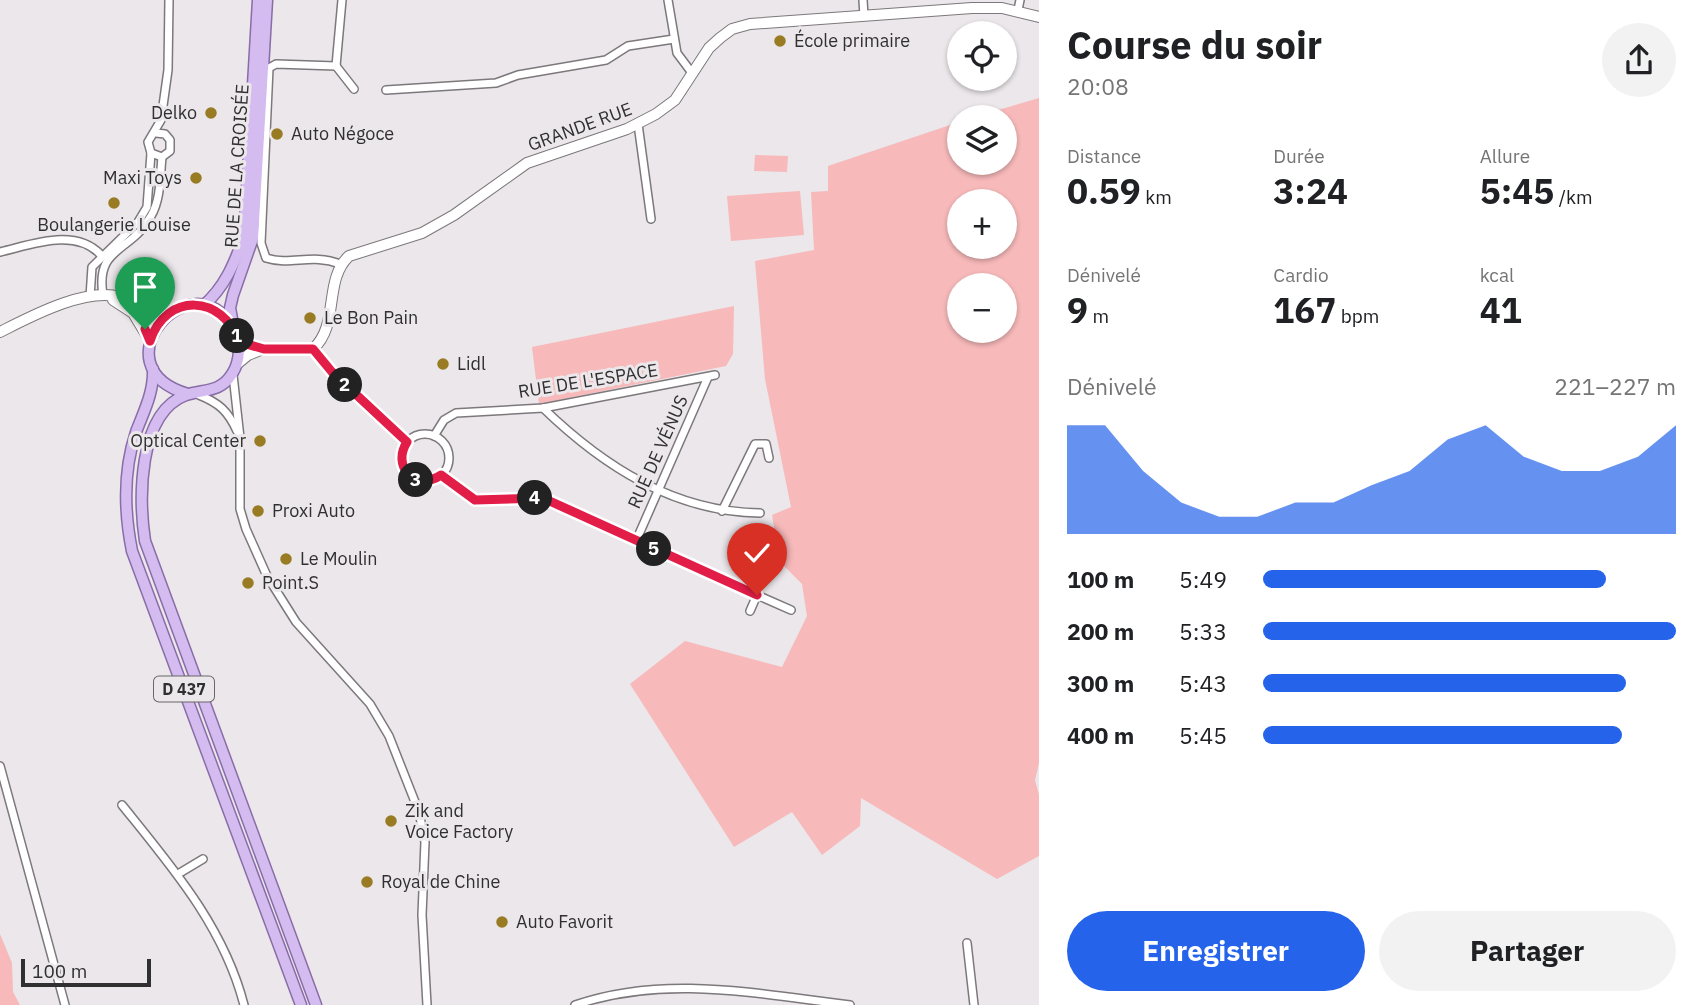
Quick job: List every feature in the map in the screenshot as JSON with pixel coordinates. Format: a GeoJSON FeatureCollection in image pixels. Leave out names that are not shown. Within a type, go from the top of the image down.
{"type":"FeatureCollection","features":[{"type":"Feature","properties":{"kind":"main road"},"geometry":{"type":"LineString","coordinates":[[203,306],[220,289],[234,264],[243,237],[260,1]]}},
{"type":"Feature","properties":{"kind":"main road","name":"RUE DE LA CROISÉE"},"geometry":{"type":"LineString","coordinates":[[235,330],[230,307],[253,238],[260,1]]}},
{"type":"Feature","properties":{"kind":"main road"},"geometry":{"type":"LineString","coordinates":[[192,305],[203,306],[216,310],[235,330],[239,342],[235,369],[218,388],[194,394],[164,383],[153,366],[150,341],[158,323],[172,311],[192,305]]}},
{"type":"Feature","properties":{"kind":"main road","name":"D 437"},"geometry":{"type":"LineString","coordinates":[[153,366],[151,393],[136,433],[127,476],[127,526],[132,551],[301,1005]]}},
{"type":"Feature","properties":{"kind":"main road","name":"D 437"},"geometry":{"type":"LineString","coordinates":[[194,394],[170,405],[149,442],[141,487],[145,541],[316,1005]]}},
{"type":"Feature","properties":{"kind":"street"},"geometry":{"type":"LineString","coordinates":[[90,297],[92,267],[101,255],[138,222],[147,207],[151,153],[148,142],[156,134],[161,120],[168,70],[169,0]]}},
{"type":"Feature","properties":{"kind":"street"},"geometry":{"type":"LineString","coordinates":[[342,0],[335,66],[354,89]]}},
{"type":"Feature","properties":{"kind":"street"},"geometry":{"type":"LineString","coordinates":[[668,0],[674,39],[681,62],[692,73]]}},
{"type":"Feature","properties":{"kind":"street"},"geometry":{"type":"LineString","coordinates":[[863,0],[864,16]]}},
{"type":"Feature","properties":{"kind":"street","name":"GRANDE RUE"},"geometry":{"type":"LineString","coordinates":[[340,264],[349,256],[366,249],[397,243],[430,229],[527,163],[638,124],[675,100],[709,48],[732,29],[750,24],[864,16],[955,5],[1019,5],[1039,18]]}},
{"type":"Feature","properties":{"kind":"street"},"geometry":{"type":"LineString","coordinates":[[386,90],[496,83],[518,75],[606,61],[628,46],[674,39]]}},
{"type":"Feature","properties":{"kind":"street"},"geometry":{"type":"LineString","coordinates":[[239,342],[264,349],[313,349],[322,341],[328,329],[340,264],[324,258],[274,261],[266,258],[261,243],[269,68],[275,64],[335,66]]}},
{"type":"Feature","properties":{"kind":"street"},"geometry":{"type":"LineString","coordinates":[[103,295],[100,274],[103,265],[142,231],[153,214],[162,157],[171,148],[161,120]]}},
{"type":"Feature","properties":{"kind":"street"},"geometry":{"type":"LineString","coordinates":[[638,124],[650,219]]}},
{"type":"Feature","properties":{"kind":"street"},"geometry":{"type":"LineString","coordinates":[[156,134],[165,134]]}},
{"type":"Feature","properties":{"kind":"street"},"geometry":{"type":"LineString","coordinates":[[151,153],[162,157]]}},
{"type":"Feature","properties":{"kind":"street"},"geometry":{"type":"LineString","coordinates":[[0,252],[70,240],[87,244],[101,255]]}},
{"type":"Feature","properties":{"kind":"street"},"geometry":{"type":"LineString","coordinates":[[103,295],[133,313],[150,341]]}},
{"type":"Feature","properties":{"kind":"street"},"geometry":{"type":"LineString","coordinates":[[0,332],[50,308],[103,295],[119,297],[158,311],[172,311]]}},
{"type":"Feature","properties":{"kind":"street"},"geometry":{"type":"LineString","coordinates":[[264,349],[248,355],[235,369],[240,438],[240,509],[267,576],[296,622],[370,704],[389,736],[415,800],[425,842],[422,915],[428,1005]]}},
{"type":"Feature","properties":{"kind":"street"},"geometry":{"type":"LineString","coordinates":[[313,349],[332,372],[407,442]]}},
{"type":"Feature","properties":{"kind":"street","name":"RUE DE L'ESPACE"},"geometry":{"type":"LineString","coordinates":[[433,436],[444,420],[456,412],[543,408],[712,376]]}},
{"type":"Feature","properties":{"kind":"street","name":"RUE DE VÉNUS"},"geometry":{"type":"LineString","coordinates":[[636,541],[712,376]]}},
{"type":"Feature","properties":{"kind":"street"},"geometry":{"type":"LineString","coordinates":[[194,394],[218,402],[229,413],[240,438]]}},
{"type":"Feature","properties":{"kind":"street"},"geometry":{"type":"LineString","coordinates":[[543,408],[589,449],[658,492],[722,511],[760,513]]}},
{"type":"Feature","properties":{"kind":"street"},"geometry":{"type":"LineString","coordinates":[[418,436],[433,436],[447,450],[448,464],[441,475],[427,482],[418,481],[405,472],[401,457],[407,442],[418,436]]}},
{"type":"Feature","properties":{"kind":"street"},"geometry":{"type":"LineString","coordinates":[[722,511],[755,444],[766,444],[769,458]]}},
{"type":"Feature","properties":{"kind":"street"},"geometry":{"type":"LineString","coordinates":[[441,475],[475,500],[543,498],[791,610]]}},
{"type":"Feature","properties":{"kind":"street"},"geometry":{"type":"LineString","coordinates":[[750,611],[757,595]]}},
{"type":"Feature","properties":{"kind":"street"},"geometry":{"type":"LineString","coordinates":[[0,766],[65,1005]]}},
{"type":"Feature","properties":{"kind":"street"},"geometry":{"type":"LineString","coordinates":[[122,805],[178,874],[220,939],[236,970],[244,1005]]}},
{"type":"Feature","properties":{"kind":"street"},"geometry":{"type":"LineString","coordinates":[[178,874],[203,859]]}},
{"type":"Feature","properties":{"kind":"street"},"geometry":{"type":"LineString","coordinates":[[967,943],[974,1005]]}},
{"type":"Feature","properties":{"kind":"street"},"geometry":{"type":"LineString","coordinates":[[575,1005],[607,994],[657,987],[725,990],[850,1005]]}},
{"type":"Feature","properties":{"kind":"shaded area"},"geometry":{"type":"Polygon","coordinates":[[[1039,98],[1039,763],[1035,780],[1039,795],[1039,856],[997,879],[861,798],[860,826],[822,855],[792,812],[734,847],[630,684],[685,641],[782,667],[807,616],[802,584],[780,562],[772,515],[791,507],[765,379],[755,261],[814,250],[811,192],[828,191],[828,166],[947,126],[947,175],[1017,175],[1015,105],[1039,98]]]}},
{"type":"Feature","properties":{"kind":"shaded area"},"geometry":{"type":"Polygon","coordinates":[[[755,155],[788,156],[787,172],[754,171],[755,155]]]}},
{"type":"Feature","properties":{"kind":"shaded area"},"geometry":{"type":"Polygon","coordinates":[[[800,191],[804,235],[731,241],[727,196],[800,191]]]}},
{"type":"Feature","properties":{"kind":"shaded area"},"geometry":{"type":"Polygon","coordinates":[[[734,306],[733,354],[726,366],[539,404],[532,347],[734,306]]]}},
{"type":"Feature","properties":{"kind":"shaded area"},"geometry":{"type":"Polygon","coordinates":[[[0,934],[12,963],[13,992],[20,1005],[0,1005],[0,934]]]}},
{"type":"Feature","properties":{"kind":"place","name":"École primaire"},"geometry":{"type":"Point","coordinates":[780,41]}},
{"type":"Feature","properties":{"kind":"place","name":"Delko"},"geometry":{"type":"Point","coordinates":[211,113]}},
{"type":"Feature","properties":{"kind":"place","name":"Auto Négoce"},"geometry":{"type":"Point","coordinates":[277,134]}},
{"type":"Feature","properties":{"kind":"place","name":"Maxi Toys"},"geometry":{"type":"Point","coordinates":[196,178]}},
{"type":"Feature","properties":{"kind":"place","name":"Boulangerie Louise"},"geometry":{"type":"Point","coordinates":[114,203]}},
{"type":"Feature","properties":{"kind":"place","name":"Le Bon Pain"},"geometry":{"type":"Point","coordinates":[310,318]}},
{"type":"Feature","properties":{"kind":"place","name":"Lidl"},"geometry":{"type":"Point","coordinates":[443,364]}},
{"type":"Feature","properties":{"kind":"place","name":"Optical Center"},"geometry":{"type":"Point","coordinates":[260,441]}},
{"type":"Feature","properties":{"kind":"place","name":"Proxi Auto"},"geometry":{"type":"Point","coordinates":[258,511]}},
{"type":"Feature","properties":{"kind":"place","name":"Le Moulin"},"geometry":{"type":"Point","coordinates":[286,559]}},
{"type":"Feature","properties":{"kind":"place","name":"Point.S"},"geometry":{"type":"Point","coordinates":[248,583]}},
{"type":"Feature","properties":{"kind":"place","name":"Zik and Voice Factory"},"geometry":{"type":"Point","coordinates":[391,821]}},
{"type":"Feature","properties":{"kind":"place","name":"Royal de Chine"},"geometry":{"type":"Point","coordinates":[367,882]}},
{"type":"Feature","properties":{"kind":"place","name":"Auto Favorit"},"geometry":{"type":"Point","coordinates":[502,922]}},
{"type":"Feature","properties":{"kind":"route"},"geometry":{"type":"LineString","coordinates":[[145,329],[150,341],[153,331],[164,316],[182,307],[203,306],[216,310],[227,319],[239,342],[264,349],[313,349],[332,372],[407,442],[401,457],[405,472],[411,478],[427,482],[441,475],[475,500],[543,498],[757,595]]}}]}
